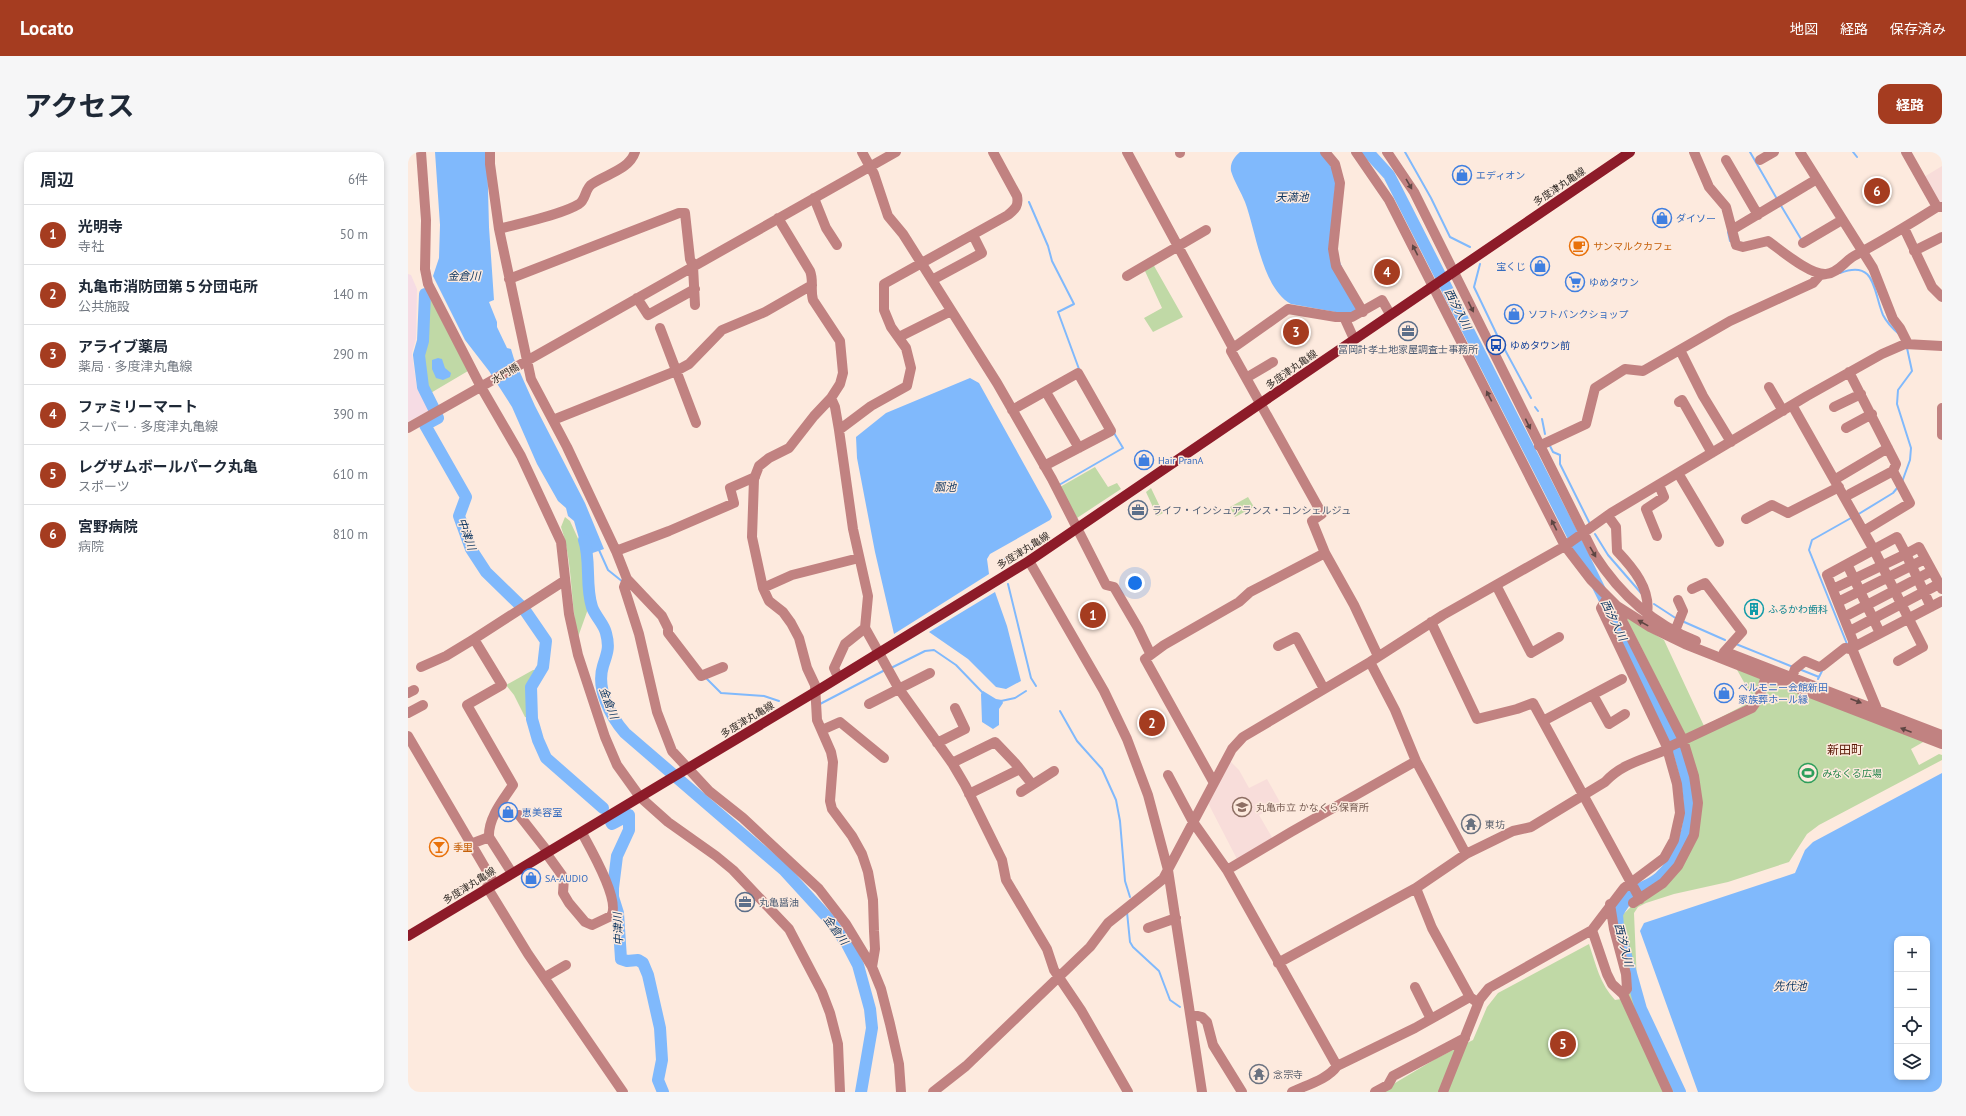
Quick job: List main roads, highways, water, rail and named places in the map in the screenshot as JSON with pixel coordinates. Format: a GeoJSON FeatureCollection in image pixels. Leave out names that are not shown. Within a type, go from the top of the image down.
{"type":"FeatureCollection","features":[{"type":"Feature","properties":{"kind":"main road","name":"多度津丸亀線"},"geometry":{"type":"LineString","coordinates":[[408,936],[512,872],[582,832],[815,692],[1078,529],[1262,404],[1390,314],[1630,152]]}},
{"type":"Feature","properties":{"kind":"water"},"geometry":{"type":"Polygon","coordinates":[[[435,152],[487,152],[489,227],[494,300],[489,302],[497,322],[497,327],[507,348],[511,349],[535,406],[585,503],[604,549],[584,556],[574,521],[568,516],[566,508],[558,501],[537,464],[512,407],[489,371],[465,340],[433,276],[439,258],[440,225],[435,152]]]}},
{"type":"Feature","properties":{"kind":"water","name":"天満池"},"geometry":{"type":"Polygon","coordinates":[[[1240,152],[1321,152],[1336,174],[1331,239],[1359,310],[1352,315],[1291,304],[1281,296],[1273,285],[1261,258],[1245,202],[1231,171],[1233,160],[1240,152]]]}},
{"type":"Feature","properties":{"kind":"water"},"geometry":{"type":"Polygon","coordinates":[[[438,358],[442,359],[445,368],[451,373],[450,377],[443,380],[436,378],[432,369],[432,360],[438,358]]]}},
{"type":"Feature","properties":{"kind":"water","name":"瓢池"},"geometry":{"type":"Polygon","coordinates":[[[970,378],[979,383],[1052,517],[1050,520],[990,554],[987,559],[989,574],[894,634],[875,552],[857,458],[856,437],[886,413],[970,378]]]}},
{"type":"Feature","properties":{"kind":"water"},"geometry":{"type":"Polygon","coordinates":[[[995,592],[1007,626],[1021,681],[1006,689],[996,687],[968,659],[929,632],[995,592]]]}},
{"type":"Feature","properties":{"kind":"water"},"geometry":{"type":"Polygon","coordinates":[[[983,691],[996,699],[1002,700],[1003,703],[999,709],[999,725],[993,729],[982,722],[981,694],[983,691]]]}},
{"type":"Feature","properties":{"kind":"water","name":"先代池"},"geometry":{"type":"Polygon","coordinates":[[[1942,773],[1942,1088],[1933,1092],[1698,1092],[1640,931],[1644,923],[1795,873],[1805,850],[1813,842],[1942,773]]]}},
{"type":"Feature","properties":{"kind":"waterway","name":"西汐入川"},"geometry":{"type":"LineString","coordinates":[[1368,152],[1389,175],[1569,528],[1675,741],[1681,759],[1686,777],[1690,812],[1688,829],[1682,846],[1673,862],[1660,877],[1631,895],[1625,901],[1617,914],[1618,927],[1641,1009],[1680,1092]]}},
{"type":"Feature","properties":{"kind":"waterway"},"geometry":{"type":"LineString","coordinates":[[1405,152],[1431,198],[1450,237],[1470,247]]}},
{"type":"Feature","properties":{"kind":"waterway"},"geometry":{"type":"LineString","coordinates":[[1750,152],[1777,199]]}},
{"type":"Feature","properties":{"kind":"waterway"},"geometry":{"type":"LineString","coordinates":[[1853,152],[1857,157]]}},
{"type":"Feature","properties":{"kind":"waterway"},"geometry":{"type":"LineString","coordinates":[[1029,202],[1048,246],[1052,261],[1074,304],[1058,312],[1079,369]]}},
{"type":"Feature","properties":{"kind":"waterway"},"geometry":{"type":"LineString","coordinates":[[1780,204],[1801,239]]}},
{"type":"Feature","properties":{"kind":"waterway"},"geometry":{"type":"LineString","coordinates":[[1728,232],[1730,241]]}},
{"type":"Feature","properties":{"kind":"waterway"},"geometry":{"type":"LineString","coordinates":[[1480,264],[1474,287],[1498,337],[1531,398]]}},
{"type":"Feature","properties":{"kind":"waterway"},"geometry":{"type":"LineString","coordinates":[[1840,273],[1860,270],[1867,274],[1874,287],[1883,315],[1899,334]]}},
{"type":"Feature","properties":{"kind":"waterway","name":"中津川"},"geometry":{"type":"LineString","coordinates":[[425,294],[423,341],[419,355],[423,387],[434,409]]}},
{"type":"Feature","properties":{"kind":"waterway"},"geometry":{"type":"LineString","coordinates":[[1902,482],[1910,460],[1911,448],[1897,404],[1898,390],[1912,371],[1907,348]]}},
{"type":"Feature","properties":{"kind":"waterway"},"geometry":{"type":"LineString","coordinates":[[1535,407],[1538,411]]}},
{"type":"Feature","properties":{"kind":"waterway","name":"中津川"},"geometry":{"type":"LineString","coordinates":[[437,416],[438,418],[425,425],[466,497],[459,516],[471,549],[486,572],[520,605]]}},
{"type":"Feature","properties":{"kind":"waterway"},"geometry":{"type":"LineString","coordinates":[[1542,419],[1545,434]]}},
{"type":"Feature","properties":{"kind":"waterway"},"geometry":{"type":"LineString","coordinates":[[1059,485],[1123,448],[1114,433]]}},
{"type":"Feature","properties":{"kind":"waterway"},"geometry":{"type":"LineString","coordinates":[[1549,444],[1553,452],[1560,455],[1560,464],[1590,524]]}},
{"type":"Feature","properties":{"kind":"waterway"},"geometry":{"type":"LineString","coordinates":[[1857,515],[1893,493],[1898,487]]}},
{"type":"Feature","properties":{"kind":"waterway"},"geometry":{"type":"LineString","coordinates":[[1847,644],[1809,550],[1812,540],[1851,518]]}},
{"type":"Feature","properties":{"kind":"waterway"},"geometry":{"type":"LineString","coordinates":[[1595,534],[1608,555],[1641,593]]}},
{"type":"Feature","properties":{"kind":"waterway","name":"金倉川"},"geometry":{"type":"LineString","coordinates":[[584,540],[587,556],[590,599],[593,610],[605,630],[608,643],[608,650],[601,674],[601,683],[606,701],[619,726],[625,733],[784,870],[827,917],[847,944],[858,965],[870,1009],[872,1028],[861,1092]]}},
{"type":"Feature","properties":{"kind":"waterway"},"geometry":{"type":"LineString","coordinates":[[1002,568],[1004,559],[1043,540]]}},
{"type":"Feature","properties":{"kind":"waterway"},"geometry":{"type":"LineString","coordinates":[[599,550],[608,570],[623,582]]}},
{"type":"Feature","properties":{"kind":"waterway"},"geometry":{"type":"LineString","coordinates":[[1008,584],[1031,678],[1036,686]]}},
{"type":"Feature","properties":{"kind":"waterway"},"geometry":{"type":"LineString","coordinates":[[1654,604],[1677,619]]}},
{"type":"Feature","properties":{"kind":"waterway","name":"中津川"},"geometry":{"type":"LineString","coordinates":[[524,609],[546,641],[543,667],[531,687],[532,719],[538,740],[546,758],[603,808]]}},
{"type":"Feature","properties":{"kind":"waterway"},"geometry":{"type":"LineString","coordinates":[[1682,621],[1725,640]]}},
{"type":"Feature","properties":{"kind":"waterway"},"geometry":{"type":"LineString","coordinates":[[1736,644],[1793,667]]}},
{"type":"Feature","properties":{"kind":"waterway"},"geometry":{"type":"LineString","coordinates":[[891,668],[925,651],[934,650],[956,665],[983,693]]}},
{"type":"Feature","properties":{"kind":"waterway"},"geometry":{"type":"LineString","coordinates":[[1799,669],[1819,677]]}},
{"type":"Feature","properties":{"kind":"waterway"},"geometry":{"type":"LineString","coordinates":[[1818,679],[1823,669]]}},
{"type":"Feature","properties":{"kind":"waterway"},"geometry":{"type":"LineString","coordinates":[[820,704],[885,670]]}},
{"type":"Feature","properties":{"kind":"waterway"},"geometry":{"type":"LineString","coordinates":[[706,678],[721,693],[764,696],[779,701]]}},
{"type":"Feature","properties":{"kind":"waterway"},"geometry":{"type":"LineString","coordinates":[[1001,701],[1015,698],[1026,691]]}},
{"type":"Feature","properties":{"kind":"waterway"},"geometry":{"type":"LineString","coordinates":[[1060,711],[1077,741],[1102,769],[1116,800],[1120,821],[1125,881],[1130,897]]}},
{"type":"Feature","properties":{"kind":"waterway","name":"中津川"},"geometry":{"type":"LineString","coordinates":[[611,822],[612,824],[629,815],[629,830],[617,856],[613,897],[618,913],[621,959],[627,961],[638,960],[643,963],[648,975],[660,1028],[662,1060],[658,1080],[663,1092]]}},
{"type":"Feature","properties":{"kind":"waterway"},"geometry":{"type":"LineString","coordinates":[[1127,912],[1130,942],[1133,947],[1159,971],[1170,1000],[1180,1007]]}},
{"type":"Feature","properties":{"kind":"place","name":"エディオン"},"geometry":{"type":"Point","coordinates":[1462,175]}},
{"type":"Feature","properties":{"kind":"place","name":"宮野病院"},"geometry":{"type":"Point","coordinates":[1877,191]}},
{"type":"Feature","properties":{"kind":"place","name":"ダイソー"},"geometry":{"type":"Point","coordinates":[1662,218]}},
{"type":"Feature","properties":{"kind":"place","name":"サンマルクカフェ"},"geometry":{"type":"Point","coordinates":[1579,246]}},
{"type":"Feature","properties":{"kind":"place","name":"宝くじ"},"geometry":{"type":"Point","coordinates":[1540,266]}},
{"type":"Feature","properties":{"kind":"place","name":"ファミリーマート"},"geometry":{"type":"Point","coordinates":[1387,272]}},
{"type":"Feature","properties":{"kind":"place","name":"ゆめタウン"},"geometry":{"type":"Point","coordinates":[1575,282]}},
{"type":"Feature","properties":{"kind":"place","name":"ソフトバンクショップ"},"geometry":{"type":"Point","coordinates":[1514,314]}},
{"type":"Feature","properties":{"kind":"place","name":"冨岡計孝土地家屋調査士事務所"},"geometry":{"type":"Point","coordinates":[1408,331]}},
{"type":"Feature","properties":{"kind":"place","name":"アライブ薬局"},"geometry":{"type":"Point","coordinates":[1296,332]}},
{"type":"Feature","properties":{"kind":"place","name":"ゆめタウン前"},"geometry":{"type":"Point","coordinates":[1496,345]}},
{"type":"Feature","properties":{"kind":"place","name":"Hair PranA"},"geometry":{"type":"Point","coordinates":[1144,460]}},
{"type":"Feature","properties":{"kind":"place","name":"ライフ・インシュアランス・コンシェルジュ"},"geometry":{"type":"Point","coordinates":[1138,510]}},
{"type":"Feature","properties":{"kind":"place","name":"ふるかわ歯科"},"geometry":{"type":"Point","coordinates":[1754,609]}},
{"type":"Feature","properties":{"kind":"place","name":"光明寺"},"geometry":{"type":"Point","coordinates":[1093,615]}},
{"type":"Feature","properties":{"kind":"place","name":"ベルモニー会館新田 家族葬ホール縁"},"geometry":{"type":"Point","coordinates":[1724,693]}},
{"type":"Feature","properties":{"kind":"place","name":"丸亀市消防団第５分団屯所"},"geometry":{"type":"Point","coordinates":[1152,723]}},
{"type":"Feature","properties":{"kind":"place","name":"みなくる広場"},"geometry":{"type":"Point","coordinates":[1808,773]}},
{"type":"Feature","properties":{"kind":"place","name":"丸亀市立 かなくら保育所"},"geometry":{"type":"Point","coordinates":[1242,807]}},
{"type":"Feature","properties":{"kind":"place","name":"恵美容室"},"geometry":{"type":"Point","coordinates":[508,812]}},
{"type":"Feature","properties":{"kind":"place","name":"東坊"},"geometry":{"type":"Point","coordinates":[1471,824]}},
{"type":"Feature","properties":{"kind":"place","name":"季里"},"geometry":{"type":"Point","coordinates":[439,847]}},
{"type":"Feature","properties":{"kind":"place","name":"SA-AUDIO"},"geometry":{"type":"Point","coordinates":[531,878]}},
{"type":"Feature","properties":{"kind":"place","name":"丸亀醤油"},"geometry":{"type":"Point","coordinates":[745,902]}},
{"type":"Feature","properties":{"kind":"place","name":"レグザムボールパーク丸亀"},"geometry":{"type":"Point","coordinates":[1563,1044]}},
{"type":"Feature","properties":{"kind":"place","name":"念宗寺"},"geometry":{"type":"Point","coordinates":[1259,1074]}},
{"type":"Feature","properties":{"kind":"district","name":"新田町"},"geometry":{"type":"Point","coordinates":[1845,750]}}]}
